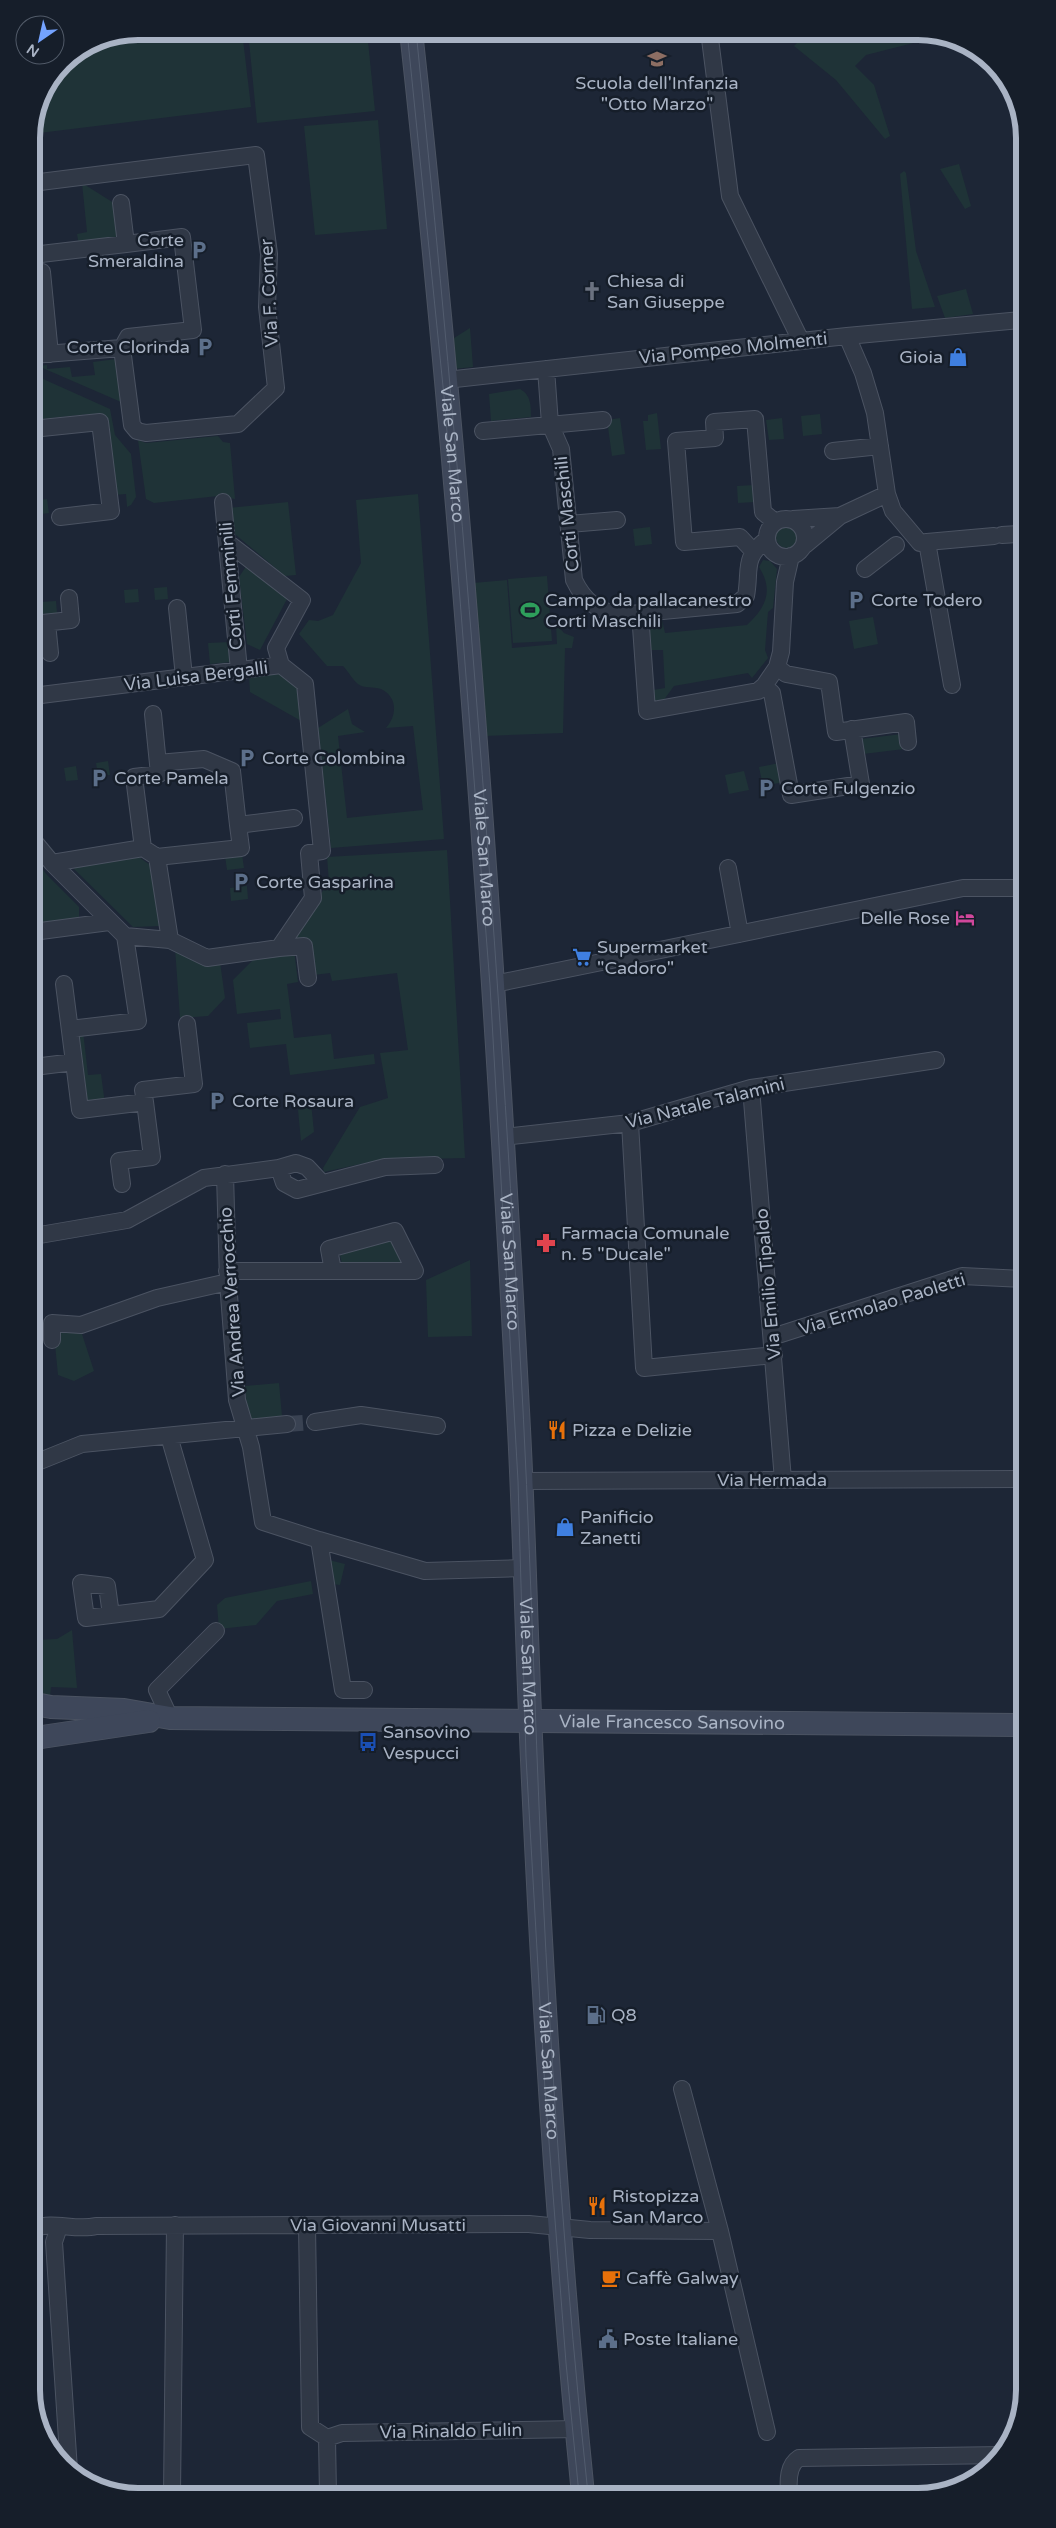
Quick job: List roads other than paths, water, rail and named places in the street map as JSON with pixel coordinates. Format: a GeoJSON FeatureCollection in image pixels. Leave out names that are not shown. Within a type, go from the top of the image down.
{"type":"FeatureCollection","features":[{"type":"Feature","properties":{"kind":"street","name":"Viale San Marco"},"geometry":{"type":"LineString","coordinates":[[412,40],[446,380],[494,984],[522,1481],[530,1723],[544,1990],[559,2226],[582,2488]]}},
{"type":"Feature","properties":{"kind":"street"},"geometry":{"type":"LineString","coordinates":[[710,40],[730,196],[801,341]]}},
{"type":"Feature","properties":{"kind":"street","name":"Via F. Corner"},"geometry":{"type":"LineString","coordinates":[[40,182],[256,155],[270,254],[266,306],[276,388],[238,424],[146,434],[137,431],[132,426],[122,348]]}},
{"type":"Feature","properties":{"kind":"street"},"geometry":{"type":"LineString","coordinates":[[120,203],[126,244]]}},
{"type":"Feature","properties":{"kind":"street"},"geometry":{"type":"LineString","coordinates":[[40,355],[122,348],[128,337],[193,330],[182,237],[41,254]]}},
{"type":"Feature","properties":{"kind":"street"},"geometry":{"type":"LineString","coordinates":[[42,272],[50,354]]}},
{"type":"Feature","properties":{"kind":"street","name":"Via Pompeo Molmenti"},"geometry":{"type":"LineString","coordinates":[[446,380],[847,336],[1016,320]]}},
{"type":"Feature","properties":{"kind":"street"},"geometry":{"type":"LineString","coordinates":[[847,336],[863,373],[875,413],[887,494],[893,511],[920,543],[1016,534]]}},
{"type":"Feature","properties":{"kind":"street","name":"Corti Maschili"},"geometry":{"type":"LineString","coordinates":[[546,369],[550,424],[561,449],[574,580],[580,592],[592,605],[604,612],[620,615],[737,604],[743,601],[746,596],[749,559],[753,551]]}},
{"type":"Feature","properties":{"kind":"street"},"geometry":{"type":"LineString","coordinates":[[767,539],[753,551],[740,537],[684,542],[680,496],[671,442],[715,438],[714,422],[759,418],[762,450],[763,512],[775,522]]}},
{"type":"Feature","properties":{"kind":"street"},"geometry":{"type":"LineString","coordinates":[[483,431],[603,420]]}},
{"type":"Feature","properties":{"kind":"street"},"geometry":{"type":"LineString","coordinates":[[40,429],[100,422],[111,511],[60,517]]}},
{"type":"Feature","properties":{"kind":"street"},"geometry":{"type":"LineString","coordinates":[[833,451],[880,446]]}},
{"type":"Feature","properties":{"kind":"street"},"geometry":{"type":"LineString","coordinates":[[840,516],[786,518],[775,522],[767,533],[769,546],[778,555],[791,556],[797,554],[840,516],[887,494]]}},
{"type":"Feature","properties":{"kind":"street","name":"Corti Femminili"},"geometry":{"type":"LineString","coordinates":[[223,502],[239,670]]}},
{"type":"Feature","properties":{"kind":"street"},"geometry":{"type":"LineString","coordinates":[[793,519],[802,527],[806,538],[805,545]]}},
{"type":"Feature","properties":{"kind":"street"},"geometry":{"type":"LineString","coordinates":[[569,524],[617,520]]}},
{"type":"Feature","properties":{"kind":"street"},"geometry":{"type":"LineString","coordinates":[[227,542],[302,600],[276,648],[280,665]]}},
{"type":"Feature","properties":{"kind":"street"},"geometry":{"type":"LineString","coordinates":[[927,542],[952,685]]}},
{"type":"Feature","properties":{"kind":"street"},"geometry":{"type":"LineString","coordinates":[[865,569],[896,545]]}},
{"type":"Feature","properties":{"kind":"street"},"geometry":{"type":"LineString","coordinates":[[640,613],[647,711],[758,691],[778,667],[781,652],[786,582],[791,556]]}},
{"type":"Feature","properties":{"kind":"street"},"geometry":{"type":"LineString","coordinates":[[50,653],[40,623],[71,620],[69,598]]}},
{"type":"Feature","properties":{"kind":"street"},"geometry":{"type":"LineString","coordinates":[[176,608],[184,677]]}},
{"type":"Feature","properties":{"kind":"street","name":"Via Luisa Bergalli"},"geometry":{"type":"LineString","coordinates":[[40,695],[280,665],[305,684],[322,851],[308,853],[313,898],[279,948]]}},
{"type":"Feature","properties":{"kind":"street"},"geometry":{"type":"LineString","coordinates":[[764,686],[772,693],[780,748],[791,795],[858,779],[829,682],[786,674],[778,667]]}},
{"type":"Feature","properties":{"kind":"street"},"geometry":{"type":"LineString","coordinates":[[153,714],[159,768]]}},
{"type":"Feature","properties":{"kind":"street"},"geometry":{"type":"LineString","coordinates":[[844,730],[906,722],[908,742]]}},
{"type":"Feature","properties":{"kind":"street"},"geometry":{"type":"LineString","coordinates":[[52,863],[143,848],[157,857],[241,848],[232,771],[204,759],[159,768],[134,777],[143,848]]}},
{"type":"Feature","properties":{"kind":"street"},"geometry":{"type":"LineString","coordinates":[[238,825],[294,818]]}},
{"type":"Feature","properties":{"kind":"street"},"geometry":{"type":"LineString","coordinates":[[40,848],[109,922],[125,936],[170,940],[207,958],[304,946],[308,978]]}},
{"type":"Feature","properties":{"kind":"street"},"geometry":{"type":"LineString","coordinates":[[157,857],[170,940]]}},
{"type":"Feature","properties":{"kind":"street"},"geometry":{"type":"LineString","coordinates":[[728,868],[740,934]]}},
{"type":"Feature","properties":{"kind":"street"},"geometry":{"type":"LineString","coordinates":[[494,984],[963,888],[1016,888]]}},
{"type":"Feature","properties":{"kind":"street"},"geometry":{"type":"LineString","coordinates":[[40,931],[109,922]]}},
{"type":"Feature","properties":{"kind":"street"},"geometry":{"type":"LineString","coordinates":[[70,1030],[138,1020],[125,936]]}},
{"type":"Feature","properties":{"kind":"street"},"geometry":{"type":"LineString","coordinates":[[64,984],[80,1110],[145,1102]]}},
{"type":"Feature","properties":{"kind":"street"},"geometry":{"type":"LineString","coordinates":[[122,1184],[119,1161],[152,1157],[144,1090],[194,1084],[187,1024]]}},
{"type":"Feature","properties":{"kind":"street","name":"Via Natale Talamini"},"geometry":{"type":"LineString","coordinates":[[503,1137],[630,1123],[751,1088],[936,1060]]}},
{"type":"Feature","properties":{"kind":"street"},"geometry":{"type":"LineString","coordinates":[[40,1066],[74,1062]]}},
{"type":"Feature","properties":{"kind":"street","name":"Via Emilio Tipaldo"},"geometry":{"type":"LineString","coordinates":[[751,1088],[783,1480]]}},
{"type":"Feature","properties":{"kind":"street"},"geometry":{"type":"LineString","coordinates":[[630,1123],[644,1368],[774,1355]]}},
{"type":"Feature","properties":{"kind":"street"},"geometry":{"type":"LineString","coordinates":[[40,1235],[127,1220],[204,1178],[225,1174],[279,1168],[296,1163],[307,1167],[322,1183]]}},
{"type":"Feature","properties":{"kind":"street"},"geometry":{"type":"LineString","coordinates":[[279,1168],[284,1183],[297,1190],[385,1167],[435,1165]]}},
{"type":"Feature","properties":{"kind":"street","name":"Via Andrea Verrocchio"},"geometry":{"type":"LineString","coordinates":[[225,1174],[228,1276],[237,1400],[251,1447],[263,1522],[319,1540]]}},
{"type":"Feature","properties":{"kind":"street"},"geometry":{"type":"LineString","coordinates":[[52,1340],[52,1323],[81,1325],[157,1298],[228,1276],[332,1271],[415,1272],[396,1231],[329,1249],[332,1271]]}},
{"type":"Feature","properties":{"kind":"street","name":"Via Ermolao Paoletti"},"geometry":{"type":"LineString","coordinates":[[772,1337],[962,1276],[1016,1279]]}},
{"type":"Feature","properties":{"kind":"street"},"geometry":{"type":"LineString","coordinates":[[315,1422],[360,1415],[437,1426]]}},
{"type":"Feature","properties":{"kind":"street"},"geometry":{"type":"LineString","coordinates":[[40,1461],[82,1444],[246,1430],[287,1424]]}},
{"type":"Feature","properties":{"kind":"street"},"geometry":{"type":"LineString","coordinates":[[111,1615],[159,1608],[206,1560],[169,1436]]}},
{"type":"Feature","properties":{"kind":"street","name":"Via Hermada"},"geometry":{"type":"LineString","coordinates":[[522,1481],[1016,1479]]}},
{"type":"Feature","properties":{"kind":"street"},"geometry":{"type":"LineString","coordinates":[[364,1690],[343,1690],[319,1540],[425,1571],[524,1568]]}},
{"type":"Feature","properties":{"kind":"street"},"geometry":{"type":"LineString","coordinates":[[170,1718],[157,1690],[216,1631]]}},
{"type":"Feature","properties":{"kind":"street","name":"Viale Francesco Sansovino"},"geometry":{"type":"LineString","coordinates":[[40,1705],[124,1710],[170,1718],[530,1723],[1016,1726]]}},
{"type":"Feature","properties":{"kind":"street","name":"Viale Francesco Sansovino"},"geometry":{"type":"LineString","coordinates":[[40,1737],[170,1718]]}},
{"type":"Feature","properties":{"kind":"street"},"geometry":{"type":"LineString","coordinates":[[682,2088],[720,2231],[767,2432]]}},
{"type":"Feature","properties":{"kind":"street","name":"Via Giovanni Musatti"},"geometry":{"type":"LineString","coordinates":[[40,2227],[529,2224],[590,2230],[720,2231]]}},
{"type":"Feature","properties":{"kind":"street"},"geometry":{"type":"LineString","coordinates":[[307,2225],[310,2427],[327,2438],[328,2488]]}},
{"type":"Feature","properties":{"kind":"street"},"geometry":{"type":"LineString","coordinates":[[172,2488],[175,2226]]}},
{"type":"Feature","properties":{"kind":"street"},"geometry":{"type":"LineString","coordinates":[[59,2227],[54,2242],[68,2458]]}},
{"type":"Feature","properties":{"kind":"street","name":"Via Rinaldo Fulin"},"geometry":{"type":"LineString","coordinates":[[327,2438],[342,2433],[577,2429]]}},
{"type":"Feature","properties":{"kind":"street"},"geometry":{"type":"LineString","coordinates":[[789,2488],[790,2469],[793,2462],[798,2458],[991,2455]]}},
{"type":"Feature","properties":{"kind":"tunnel"},"geometry":{"type":"LineString","coordinates":[[287,1424],[315,1422]]}},
{"type":"Feature","properties":{"kind":"tram line"},"geometry":{"type":"LineString","coordinates":[[408,40],[445,406],[490,985],[518,1481],[526,1757],[545,2090],[566,2363],[578,2488]]}},
{"type":"Feature","properties":{"kind":"tram line"},"geometry":{"type":"LineString","coordinates":[[417,40],[448,362],[476,692],[500,1023],[523,1419],[550,2030],[566,2262],[587,2488]]}},
{"type":"Feature","properties":{"kind":"place","name":"Scuola dell'Infanzia \"Otto Marzo\""},"geometry":{"type":"Point","coordinates":[657,59]}},
{"type":"Feature","properties":{"kind":"place","name":"Corte Smeraldina"},"geometry":{"type":"Point","coordinates":[199,250]}},
{"type":"Feature","properties":{"kind":"place","name":"Chiesa di San Giuseppe"},"geometry":{"type":"Point","coordinates":[592,291]}},
{"type":"Feature","properties":{"kind":"place","name":"Corte Clorinda"},"geometry":{"type":"Point","coordinates":[205,347]}},
{"type":"Feature","properties":{"kind":"place","name":"Gioia"},"geometry":{"type":"Point","coordinates":[958,357]}},
{"type":"Feature","properties":{"kind":"place","name":"Corte Todero"},"geometry":{"type":"Point","coordinates":[856,600]}},
{"type":"Feature","properties":{"kind":"place","name":"Campo da pallacanestro Corti Maschili"},"geometry":{"type":"Point","coordinates":[530,610]}},
{"type":"Feature","properties":{"kind":"place","name":"Corte Colombina"},"geometry":{"type":"Point","coordinates":[247,758]}},
{"type":"Feature","properties":{"kind":"place","name":"Corte Pamela"},"geometry":{"type":"Point","coordinates":[99,778]}},
{"type":"Feature","properties":{"kind":"place","name":"Corte Fulgenzio"},"geometry":{"type":"Point","coordinates":[766,788]}},
{"type":"Feature","properties":{"kind":"place","name":"Corte Gasparina"},"geometry":{"type":"Point","coordinates":[241,882]}},
{"type":"Feature","properties":{"kind":"place","name":"Delle Rose"},"geometry":{"type":"Point","coordinates":[965,918]}},
{"type":"Feature","properties":{"kind":"place","name":"Supermarket \"Cadoro\""},"geometry":{"type":"Point","coordinates":[582,957]}},
{"type":"Feature","properties":{"kind":"place","name":"Corte Rosaura"},"geometry":{"type":"Point","coordinates":[217,1101]}},
{"type":"Feature","properties":{"kind":"place","name":"Farmacia Comunale n. 5 \"Ducale\""},"geometry":{"type":"Point","coordinates":[546,1243]}},
{"type":"Feature","properties":{"kind":"place","name":"Pizza e Delizie"},"geometry":{"type":"Point","coordinates":[557,1430]}},
{"type":"Feature","properties":{"kind":"place","name":"Panificio Zanetti"},"geometry":{"type":"Point","coordinates":[565,1527]}},
{"type":"Feature","properties":{"kind":"place","name":"Sansovino Vespucci"},"geometry":{"type":"Point","coordinates":[368,1742]}},
{"type":"Feature","properties":{"kind":"place","name":"Q8"},"geometry":{"type":"Point","coordinates":[596,2015]}},
{"type":"Feature","properties":{"kind":"place","name":"Ristopizza San Marco"},"geometry":{"type":"Point","coordinates":[597,2206]}},
{"type":"Feature","properties":{"kind":"place","name":"Caffè Galway"},"geometry":{"type":"Point","coordinates":[611,2278]}},
{"type":"Feature","properties":{"kind":"place","name":"Poste Italiane"},"geometry":{"type":"Point","coordinates":[608,2339]}}]}
